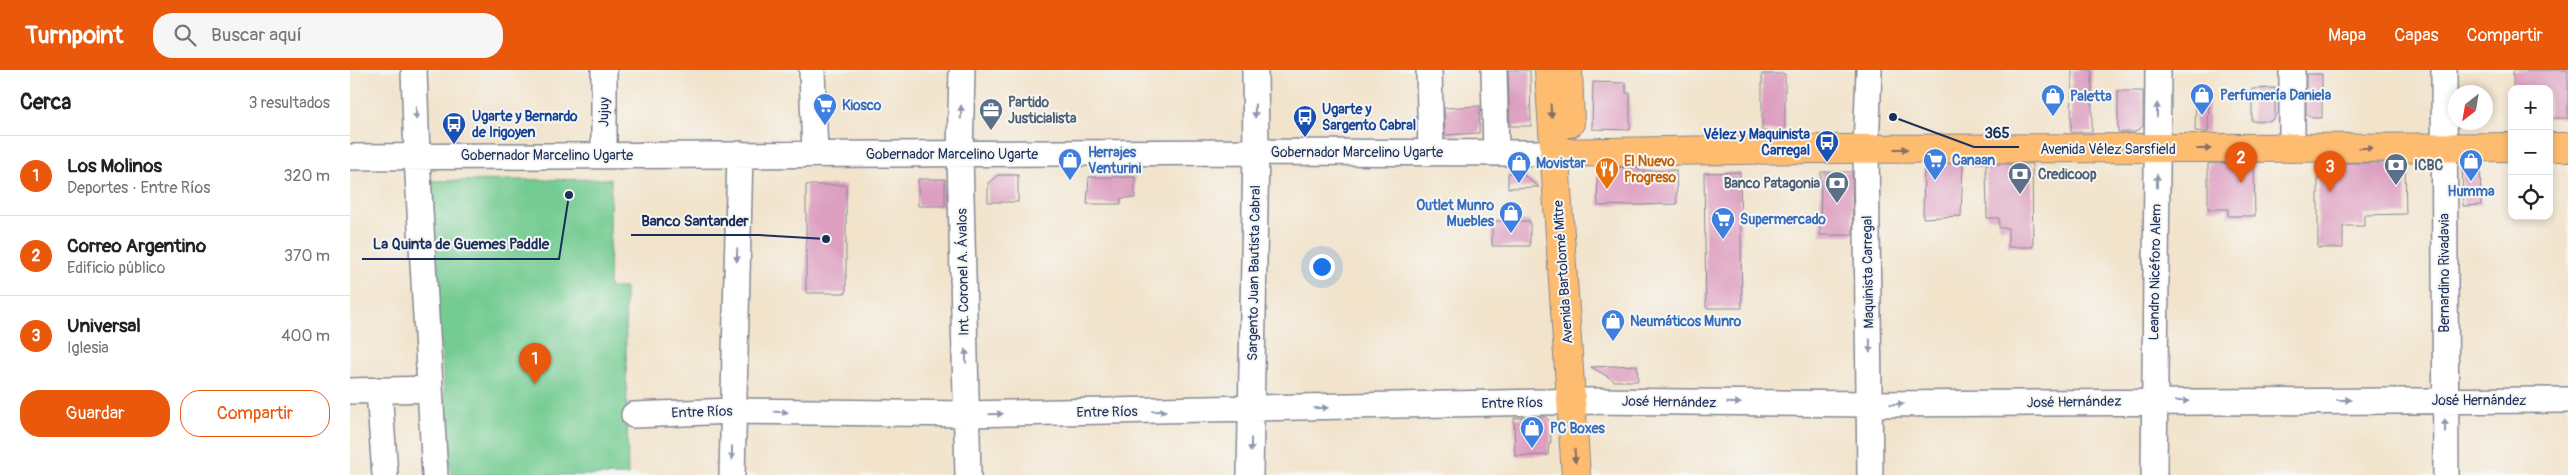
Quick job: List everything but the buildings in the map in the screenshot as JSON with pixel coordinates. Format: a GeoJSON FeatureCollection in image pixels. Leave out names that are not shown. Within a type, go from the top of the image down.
{"type":"FeatureCollection","features":[{"type":"Feature","properties":{"kind":"main road","name":"Avenida Bartolomé Mitre"},"geometry":{"type":"LineString","coordinates":[[1549,70],[1563,153],[1581,401],[1594,475]]}},
{"type":"Feature","properties":{"kind":"main road","name":"Avenida Bartolomé Mitre"},"geometry":{"type":"LineString","coordinates":[[1563,153],[1568,70]]}},
{"type":"Feature","properties":{"kind":"main road","name":"Avenida Vélez Sarsfield"},"geometry":{"type":"LineString","coordinates":[[1563,153],[1826,148],[2508,147]]}},
{"type":"Feature","properties":{"kind":"main road"},"geometry":{"type":"LineString","coordinates":[[2553,147],[2568,147]]}},
{"type":"Feature","properties":{"kind":"main road","name":"Avenida Bartolomé Mitre"},"geometry":{"type":"LineString","coordinates":[[1576,475],[1581,401]]}},
{"type":"Feature","properties":{"kind":"street"},"geometry":{"type":"LineString","coordinates":[[414,70],[417,157],[435,475]]}},
{"type":"Feature","properties":{"kind":"street","name":"Jujuy"},"geometry":{"type":"LineString","coordinates":[[604,70],[604,155]]}},
{"type":"Feature","properties":{"kind":"street"},"geometry":{"type":"LineString","coordinates":[[812,70],[815,154]]}},
{"type":"Feature","properties":{"kind":"street","name":"Int. Coronel A. Ávalos"},"geometry":{"type":"LineString","coordinates":[[962,70],[960,155],[968,475]]}},
{"type":"Feature","properties":{"kind":"street","name":"Sargento Juan Bautista Cabral"},"geometry":{"type":"LineString","coordinates":[[1250,475],[1256,152],[1254,70]]}},
{"type":"Feature","properties":{"kind":"street"},"geometry":{"type":"LineString","coordinates":[[1429,70],[1431,153]]}},
{"type":"Feature","properties":{"kind":"street"},"geometry":{"type":"LineString","coordinates":[[1494,70],[1496,153]]}},
{"type":"Feature","properties":{"kind":"street","name":"Maquinista Carregal"},"geometry":{"type":"LineString","coordinates":[[1869,70],[1866,149],[1871,404],[1870,475]]}},
{"type":"Feature","properties":{"kind":"street","name":"Leandro Nicéforo Alem"},"geometry":{"type":"LineString","coordinates":[[2154,475],[2158,70]]}},
{"type":"Feature","properties":{"kind":"street"},"geometry":{"type":"LineString","coordinates":[[2292,70],[2292,148]]}},
{"type":"Feature","properties":{"kind":"street","name":"Bernardino Rivadavia"},"geometry":{"type":"LineString","coordinates":[[2444,70],[2444,400],[2446,475]]}},
{"type":"Feature","properties":{"kind":"street","name":"Gobernador Marcelino Ugarte"},"geometry":{"type":"LineString","coordinates":[[350,157],[1256,152],[1563,153]]}},
{"type":"Feature","properties":{"kind":"street"},"geometry":{"type":"LineString","coordinates":[[732,475],[732,411],[740,154]]}},
{"type":"Feature","properties":{"kind":"street"},"geometry":{"type":"LineString","coordinates":[[350,390],[430,389]]}},
{"type":"Feature","properties":{"kind":"street"},"geometry":{"type":"LineString","coordinates":[[378,390],[385,475]]}},
{"type":"Feature","properties":{"kind":"street","name":"José Hernández"},"geometry":{"type":"LineString","coordinates":[[1581,401],[1871,404],[2568,400]]}},
{"type":"Feature","properties":{"kind":"street","name":"Entre Ríos"},"geometry":{"type":"LineString","coordinates":[[634,415],[732,411],[967,414],[1251,410],[1581,401]]}},
{"type":"Feature","properties":{"kind":"green space"},"geometry":{"type":"Polygon","coordinates":[[[611,179],[609,288],[625,288],[628,475],[451,475],[427,181],[611,179]]]}},
{"type":"Feature","properties":{"kind":"place","name":"Perfumería Daniela"},"geometry":{"type":"Point","coordinates":[2202,116]}},
{"type":"Feature","properties":{"kind":"place","name":"365"},"geometry":{"type":"Point","coordinates":[1893,117]}},
{"type":"Feature","properties":{"kind":"place","name":"Paletta"},"geometry":{"type":"Point","coordinates":[2053,117]}},
{"type":"Feature","properties":{"kind":"place","name":"Kiosco"},"geometry":{"type":"Point","coordinates":[825,126]}},
{"type":"Feature","properties":{"kind":"place","name":"Partido Justicialista"},"geometry":{"type":"Point","coordinates":[991,131]}},
{"type":"Feature","properties":{"kind":"place","name":"Ugarte y Sargento Cabral"},"geometry":{"type":"Point","coordinates":[1305,138]}},
{"type":"Feature","properties":{"kind":"place","name":"Ugarte y Bernardo de Irigoyen"},"geometry":{"type":"Point","coordinates":[454,145]}},
{"type":"Feature","properties":{"kind":"place","name":"Vélez y Maquinista Carregal"},"geometry":{"type":"Point","coordinates":[1827,163]}},
{"type":"Feature","properties":{"kind":"place","name":"Herrajes Venturini"},"geometry":{"type":"Point","coordinates":[1070,181]}},
{"type":"Feature","properties":{"kind":"place","name":"Canaan"},"geometry":{"type":"Point","coordinates":[1935,181]}},
{"type":"Feature","properties":{"kind":"place","name":"Humma"},"geometry":{"type":"Point","coordinates":[2471,182]}},
{"type":"Feature","properties":{"kind":"place","name":"Correo Argentino"},"geometry":{"type":"Point","coordinates":[2241,183]}},
{"type":"Feature","properties":{"kind":"place","name":"Movistar"},"geometry":{"type":"Point","coordinates":[1519,184]}},
{"type":"Feature","properties":{"kind":"place","name":"ICBC"},"geometry":{"type":"Point","coordinates":[2396,186]}},
{"type":"Feature","properties":{"kind":"place","name":"El Nuevo Progreso"},"geometry":{"type":"Point","coordinates":[1607,190]}},
{"type":"Feature","properties":{"kind":"place","name":"Universal"},"geometry":{"type":"Point","coordinates":[2330,192]}},
{"type":"Feature","properties":{"kind":"place","name":"La Quinta de Guemes Paddle"},"geometry":{"type":"Point","coordinates":[569,195]}},
{"type":"Feature","properties":{"kind":"place","name":"Credicoop"},"geometry":{"type":"Point","coordinates":[2020,195]}},
{"type":"Feature","properties":{"kind":"place","name":"Banco Patagonia"},"geometry":{"type":"Point","coordinates":[1837,204]}},
{"type":"Feature","properties":{"kind":"place","name":"Outlet Munro Muebles"},"geometry":{"type":"Point","coordinates":[1511,234]}},
{"type":"Feature","properties":{"kind":"place","name":"Banco Santander"},"geometry":{"type":"Point","coordinates":[826,239]}},
{"type":"Feature","properties":{"kind":"place","name":"Supermercado"},"geometry":{"type":"Point","coordinates":[1723,240]}},
{"type":"Feature","properties":{"kind":"place","name":"Neumáticos Munro"},"geometry":{"type":"Point","coordinates":[1613,342]}},
{"type":"Feature","properties":{"kind":"place","name":"Los Molinos"},"geometry":{"type":"Point","coordinates":[535,384]}},
{"type":"Feature","properties":{"kind":"place","name":"PC Boxes"},"geometry":{"type":"Point","coordinates":[1532,449]}}]}
